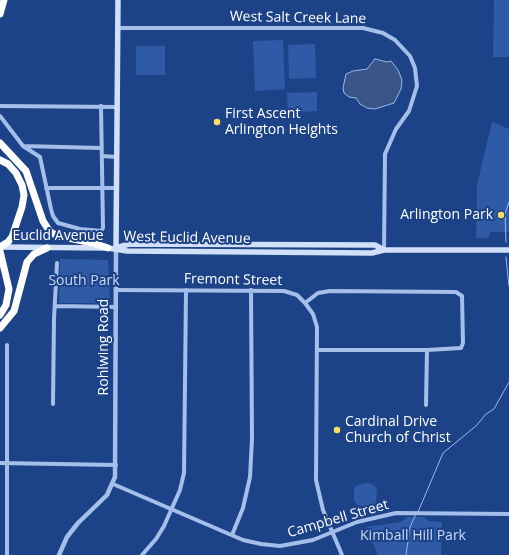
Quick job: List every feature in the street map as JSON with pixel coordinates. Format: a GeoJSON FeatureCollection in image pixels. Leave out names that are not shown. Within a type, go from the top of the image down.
{"type":"FeatureCollection","features":[{"type":"Feature","properties":{"kind":"highway"},"geometry":{"type":"LineString","coordinates":[[0,5],[3,0]]}},
{"type":"Feature","properties":{"kind":"highway"},"geometry":{"type":"LineString","coordinates":[[0,14],[3,0]]}},
{"type":"Feature","properties":{"kind":"highway"},"geometry":{"type":"LineString","coordinates":[[0,143],[26,171],[43,222],[50,232],[58,236],[112,248]]}},
{"type":"Feature","properties":{"kind":"highway"},"geometry":{"type":"LineString","coordinates":[[0,160],[8,164],[16,173],[22,185],[24,195],[22,207],[12,237],[8,242],[0,247]]}},
{"type":"Feature","properties":{"kind":"highway"},"geometry":{"type":"LineString","coordinates":[[0,328],[14,311],[27,262],[34,254],[47,248]]}},
{"type":"Feature","properties":{"kind":"highway"},"geometry":{"type":"LineString","coordinates":[[0,251],[9,289],[6,305],[0,315]]}},
{"type":"Feature","properties":{"kind":"main road","name":"Rohlwing Road"},"geometry":{"type":"LineString","coordinates":[[112,248],[118,157],[118,0]]}},
{"type":"Feature","properties":{"kind":"main road","name":"West Euclid Avenue"},"geometry":{"type":"LineString","coordinates":[[112,248],[129,244],[375,245],[384,250],[509,250]]}},
{"type":"Feature","properties":{"kind":"main road","name":"Euclid Avenue"},"geometry":{"type":"LineString","coordinates":[[0,247],[112,248]]}},
{"type":"Feature","properties":{"kind":"street","name":"West Salt Creek Lane"},"geometry":{"type":"LineString","coordinates":[[118,28],[363,28],[382,32],[395,40],[410,56],[415,68],[417,86],[409,111],[396,128],[385,154],[384,250]]}},
{"type":"Feature","properties":{"kind":"street"},"geometry":{"type":"LineString","coordinates":[[0,106],[117,107]]}},
{"type":"Feature","properties":{"kind":"street"},"geometry":{"type":"LineString","coordinates":[[0,116],[23,146],[40,157],[53,216],[58,223],[101,231],[101,106]]}},
{"type":"Feature","properties":{"kind":"street"},"geometry":{"type":"LineString","coordinates":[[23,146],[101,148]]}},
{"type":"Feature","properties":{"kind":"street"},"geometry":{"type":"LineString","coordinates":[[102,156],[118,157]]}},
{"type":"Feature","properties":{"kind":"street"},"geometry":{"type":"LineString","coordinates":[[46,188],[117,188]]}},
{"type":"Feature","properties":{"kind":"street","name":"Rohlwing Road"},"geometry":{"type":"LineString","coordinates":[[59,555],[72,530],[107,495],[113,484],[116,465],[116,290],[112,248]]}},
{"type":"Feature","properties":{"kind":"street"},"geometry":{"type":"LineString","coordinates":[[53,404],[54,318],[56,306],[57,263]]}},
{"type":"Feature","properties":{"kind":"street","name":"Fremont Street"},"geometry":{"type":"LineString","coordinates":[[116,290],[251,290],[292,292],[305,303]]}},
{"type":"Feature","properties":{"kind":"street"},"geometry":{"type":"LineString","coordinates":[[142,555],[156,539],[172,509],[181,486],[185,466],[186,290]]}},
{"type":"Feature","properties":{"kind":"street"},"geometry":{"type":"LineString","coordinates":[[232,535],[244,502],[250,477],[252,439],[251,290]]}},
{"type":"Feature","properties":{"kind":"street"},"geometry":{"type":"LineString","coordinates":[[318,350],[427,350],[461,348],[463,343],[463,299],[461,294],[456,292],[326,291],[314,294],[305,303],[313,314],[317,327],[316,480],[323,510],[342,555]]}},
{"type":"Feature","properties":{"kind":"street"},"geometry":{"type":"LineString","coordinates":[[56,306],[116,307]]}},
{"type":"Feature","properties":{"kind":"street"},"geometry":{"type":"LineString","coordinates":[[6,345],[7,555]]}},
{"type":"Feature","properties":{"kind":"street"},"geometry":{"type":"LineString","coordinates":[[426,405],[427,350]]}},
{"type":"Feature","properties":{"kind":"street"},"geometry":{"type":"LineString","coordinates":[[0,463],[116,465]]}},
{"type":"Feature","properties":{"kind":"street","name":"Campbell Street"},"geometry":{"type":"LineString","coordinates":[[113,484],[232,535],[261,544],[280,546],[313,540],[376,516],[396,513],[509,514]]}},
{"type":"Feature","properties":{"kind":"green space"},"geometry":{"type":"Polygon","coordinates":[[[494,0],[509,0],[509,57],[493,57],[494,0]]]}},
{"type":"Feature","properties":{"kind":"green space"},"geometry":{"type":"Polygon","coordinates":[[[283,40],[285,89],[255,91],[253,41],[283,40]]]}},
{"type":"Feature","properties":{"kind":"green space"},"geometry":{"type":"Polygon","coordinates":[[[315,44],[316,78],[289,79],[288,45],[315,44]]]}},
{"type":"Feature","properties":{"kind":"green space"},"geometry":{"type":"Polygon","coordinates":[[[136,46],[165,46],[165,75],[136,75],[136,46]]]}},
{"type":"Feature","properties":{"kind":"green space"},"geometry":{"type":"Polygon","coordinates":[[[317,92],[317,111],[288,113],[287,93],[317,92]]]}},
{"type":"Feature","properties":{"kind":"green space"},"geometry":{"type":"Polygon","coordinates":[[[492,122],[509,129],[509,232],[491,232],[488,238],[476,238],[477,185],[492,122]]]}},
{"type":"Feature","properties":{"kind":"green space","name":"South Park"},"geometry":{"type":"Polygon","coordinates":[[[60,259],[108,260],[110,303],[59,303],[60,259]]]}},
{"type":"Feature","properties":{"kind":"green space"},"geometry":{"type":"Polygon","coordinates":[[[369,483],[375,486],[377,491],[376,502],[374,505],[358,506],[354,501],[354,487],[369,483]]]}},
{"type":"Feature","properties":{"kind":"green space","name":"Kimball Hill Park"},"geometry":{"type":"Polygon","coordinates":[[[407,517],[424,517],[428,521],[442,522],[441,555],[378,555],[366,527],[401,522],[407,517]]]}},
{"type":"Feature","properties":{"kind":"shaded area"},"geometry":{"type":"Polygon","coordinates":[[[375,59],[387,62],[391,61],[398,70],[402,80],[401,89],[394,103],[375,109],[367,108],[360,104],[356,98],[349,97],[344,93],[343,88],[346,74],[353,71],[367,69],[375,59]]]}},
{"type":"Feature","properties":{"kind":"waterway"},"geometry":{"type":"LineString","coordinates":[[506,242],[505,214],[509,202]]}},
{"type":"Feature","properties":{"kind":"waterway"},"geometry":{"type":"LineString","coordinates":[[506,257],[509,286]]}},
{"type":"Feature","properties":{"kind":"waterway"},"geometry":{"type":"LineString","coordinates":[[418,512],[443,453],[476,426],[486,414],[494,409],[509,382]]}},
{"type":"Feature","properties":{"kind":"waterway"},"geometry":{"type":"LineString","coordinates":[[406,555],[410,527],[416,514]]}},
{"type":"Feature","properties":{"kind":"place","name":"First Ascent Arlington Heights"},"geometry":{"type":"Point","coordinates":[217,122]}},
{"type":"Feature","properties":{"kind":"place","name":"Arlington Park"},"geometry":{"type":"Point","coordinates":[501,215]}},
{"type":"Feature","properties":{"kind":"place","name":"Cardinal Drive Church of Christ"},"geometry":{"type":"Point","coordinates":[337,430]}}]}
